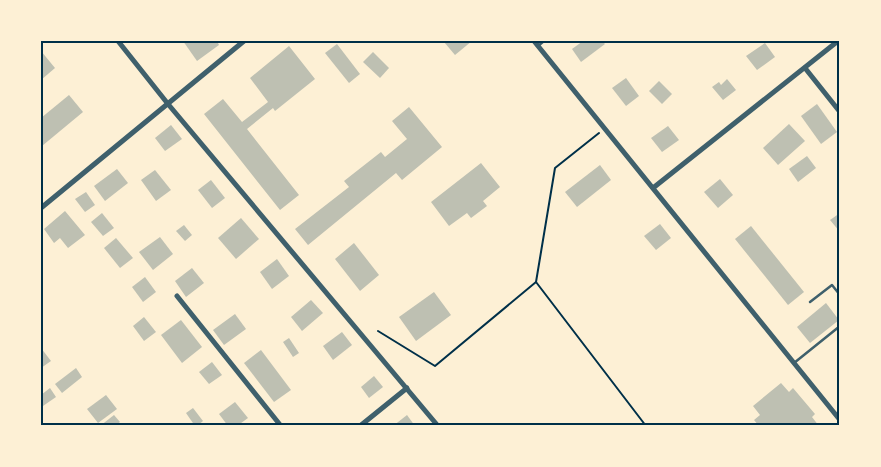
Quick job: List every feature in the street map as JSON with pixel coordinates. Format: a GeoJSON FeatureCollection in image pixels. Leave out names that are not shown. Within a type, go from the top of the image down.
{"type":"FeatureCollection","features":[{"type":"Feature","properties":{"kind":"street"},"geometry":{"type":"LineString","coordinates":[[118,41],[168,104],[438,426]]}},
{"type":"Feature","properties":{"kind":"street"},"geometry":{"type":"LineString","coordinates":[[41,208],[244,41]]}},
{"type":"Feature","properties":{"kind":"street"},"geometry":{"type":"LineString","coordinates":[[653,188],[838,41]]}},
{"type":"Feature","properties":{"kind":"street"},"geometry":{"type":"LineString","coordinates":[[536,44],[840,420]]}},
{"type":"Feature","properties":{"kind":"street"},"geometry":{"type":"LineString","coordinates":[[805,68],[840,112]]}},
{"type":"Feature","properties":{"kind":"street"},"geometry":{"type":"LineString","coordinates":[[176,296],[280,426]]}},
{"type":"Feature","properties":{"kind":"street"},"geometry":{"type":"LineString","coordinates":[[360,426],[406,388]]}},
{"type":"Feature","properties":{"kind":"lane"},"geometry":{"type":"LineString","coordinates":[[536,44],[544,41]]}},
{"type":"Feature","properties":{"kind":"lane"},"geometry":{"type":"LineString","coordinates":[[810,302],[832,285],[840,294]]}},
{"type":"Feature","properties":{"kind":"lane"},"geometry":{"type":"LineString","coordinates":[[794,363],[840,326]]}},
{"type":"Feature","properties":{"kind":"path"},"geometry":{"type":"LineString","coordinates":[[378,331],[435,366],[536,282],[555,168],[605,128]]}},
{"type":"Feature","properties":{"kind":"path"},"geometry":{"type":"LineString","coordinates":[[536,282],[646,426]]}},
{"type":"Feature","properties":{"kind":"building"},"geometry":{"type":"Polygon","coordinates":[[[183,41],[217,41],[219,45],[197,61],[183,41]]]}},
{"type":"Feature","properties":{"kind":"building"},"geometry":{"type":"Polygon","coordinates":[[[445,41],[472,41],[455,55],[445,41]]]}},
{"type":"Feature","properties":{"kind":"building"},"geometry":{"type":"Polygon","coordinates":[[[583,41],[602,41],[605,44],[581,62],[572,49],[583,41]]]}},
{"type":"Feature","properties":{"kind":"building"},"geometry":{"type":"Polygon","coordinates":[[[765,43],[775,57],[757,70],[746,56],[765,43]]]}},
{"type":"Feature","properties":{"kind":"building"},"geometry":{"type":"Polygon","coordinates":[[[337,44],[360,74],[349,83],[325,53],[337,44]]]}},
{"type":"Feature","properties":{"kind":"building"},"geometry":{"type":"Polygon","coordinates":[[[289,46],[315,79],[275,111],[273,108],[247,129],[299,195],[280,210],[204,114],[223,99],[242,122],[268,102],[250,78],[289,46]]]}},
{"type":"Feature","properties":{"kind":"building"},"geometry":{"type":"Polygon","coordinates":[[[41,51],[55,68],[41,80],[41,51]]]}},
{"type":"Feature","properties":{"kind":"building"},"geometry":{"type":"Polygon","coordinates":[[[373,52],[389,68],[380,78],[363,62],[373,52]]]}},
{"type":"Feature","properties":{"kind":"building"},"geometry":{"type":"Polygon","coordinates":[[[626,78],[639,96],[626,106],[612,88],[626,78]]]}},
{"type":"Feature","properties":{"kind":"building"},"geometry":{"type":"Polygon","coordinates":[[[727,79],[736,90],[723,100],[712,87],[719,82],[721,85],[727,79]]]}},
{"type":"Feature","properties":{"kind":"building"},"geometry":{"type":"Polygon","coordinates":[[[659,81],[672,94],[662,104],[649,91],[659,81]]]}},
{"type":"Feature","properties":{"kind":"building"},"geometry":{"type":"Polygon","coordinates":[[[69,95],[83,112],[42,146],[41,118],[69,95]]]}},
{"type":"Feature","properties":{"kind":"building"},"geometry":{"type":"Polygon","coordinates":[[[817,104],[837,132],[821,144],[801,116],[817,104]]]}},
{"type":"Feature","properties":{"kind":"building"},"geometry":{"type":"Polygon","coordinates":[[[409,107],[442,147],[402,180],[396,173],[308,245],[295,229],[349,187],[344,181],[381,152],[385,157],[407,139],[392,121],[409,107]]]}},
{"type":"Feature","properties":{"kind":"building"},"geometry":{"type":"Polygon","coordinates":[[[789,124],[805,141],[778,165],[763,148],[789,124]]]}},
{"type":"Feature","properties":{"kind":"building"},"geometry":{"type":"Polygon","coordinates":[[[171,125],[182,139],[165,151],[155,138],[171,125]]]}},
{"type":"Feature","properties":{"kind":"building"},"geometry":{"type":"Polygon","coordinates":[[[668,126],[679,140],[662,152],[651,138],[668,126]]]}},
{"type":"Feature","properties":{"kind":"building"},"geometry":{"type":"Polygon","coordinates":[[[807,156],[816,168],[798,182],[789,169],[807,156]]]}},
{"type":"Feature","properties":{"kind":"building"},"geometry":{"type":"Polygon","coordinates":[[[481,163],[500,187],[483,201],[487,206],[471,218],[467,213],[449,226],[431,202],[481,163]]]}},
{"type":"Feature","properties":{"kind":"building"},"geometry":{"type":"Polygon","coordinates":[[[600,165],[611,180],[577,207],[565,192],[600,165]]]}},
{"type":"Feature","properties":{"kind":"building"},"geometry":{"type":"Polygon","coordinates":[[[117,169],[128,183],[105,201],[94,186],[117,169]]]}},
{"type":"Feature","properties":{"kind":"building"},"geometry":{"type":"Polygon","coordinates":[[[155,170],[171,190],[156,201],[141,180],[155,170]]]}},
{"type":"Feature","properties":{"kind":"building"},"geometry":{"type":"Polygon","coordinates":[[[720,179],[733,195],[718,208],[704,192],[720,179]]]}},
{"type":"Feature","properties":{"kind":"building"},"geometry":{"type":"Polygon","coordinates":[[[211,180],[225,198],[212,208],[198,190],[211,180]]]}},
{"type":"Feature","properties":{"kind":"building"},"geometry":{"type":"Polygon","coordinates":[[[86,192],[95,205],[85,212],[75,199],[86,192]]]}},
{"type":"Feature","properties":{"kind":"building"},"geometry":{"type":"Polygon","coordinates":[[[65,211],[85,235],[68,248],[60,238],[54,243],[44,229],[65,211]]]}},
{"type":"Feature","properties":{"kind":"building"},"geometry":{"type":"Polygon","coordinates":[[[102,213],[114,228],[103,236],[91,222],[102,213]]]}},
{"type":"Feature","properties":{"kind":"building"},"geometry":{"type":"Polygon","coordinates":[[[840,213],[840,232],[830,220],[840,213]]]}},
{"type":"Feature","properties":{"kind":"building"},"geometry":{"type":"Polygon","coordinates":[[[241,218],[259,239],[236,259],[218,238],[241,218]]]}},
{"type":"Feature","properties":{"kind":"building"},"geometry":{"type":"Polygon","coordinates":[[[660,224],[671,238],[656,250],[644,236],[660,224]]]}},
{"type":"Feature","properties":{"kind":"building"},"geometry":{"type":"Polygon","coordinates":[[[184,225],[192,235],[185,241],[176,231],[184,225]]]}},
{"type":"Feature","properties":{"kind":"building"},"geometry":{"type":"Polygon","coordinates":[[[751,226],[804,292],[788,305],[735,239],[751,226]]]}},
{"type":"Feature","properties":{"kind":"building"},"geometry":{"type":"Polygon","coordinates":[[[160,237],[173,254],[153,270],[139,252],[160,237]]]}},
{"type":"Feature","properties":{"kind":"building"},"geometry":{"type":"Polygon","coordinates":[[[116,238],[133,258],[120,268],[104,248],[116,238]]]}},
{"type":"Feature","properties":{"kind":"building"},"geometry":{"type":"Polygon","coordinates":[[[354,243],[379,275],[360,291],[335,259],[354,243]]]}},
{"type":"Feature","properties":{"kind":"building"},"geometry":{"type":"Polygon","coordinates":[[[277,259],[289,276],[272,289],[260,272],[277,259]]]}},
{"type":"Feature","properties":{"kind":"building"},"geometry":{"type":"Polygon","coordinates":[[[192,268],[204,283],[186,297],[175,281],[192,268]]]}},
{"type":"Feature","properties":{"kind":"building"},"geometry":{"type":"Polygon","coordinates":[[[145,277],[156,292],[143,302],[132,287],[145,277]]]}},
{"type":"Feature","properties":{"kind":"building"},"geometry":{"type":"Polygon","coordinates":[[[434,292],[451,315],[416,341],[399,317],[434,292]]]}},
{"type":"Feature","properties":{"kind":"building"},"geometry":{"type":"Polygon","coordinates":[[[311,300],[323,313],[302,331],[291,317],[311,300]]]}},
{"type":"Feature","properties":{"kind":"building"},"geometry":{"type":"Polygon","coordinates":[[[826,303],[839,320],[810,343],[797,327],[826,303]]]}},
{"type":"Feature","properties":{"kind":"building"},"geometry":{"type":"Polygon","coordinates":[[[235,314],[246,329],[224,345],[213,330],[235,314]]]}},
{"type":"Feature","properties":{"kind":"building"},"geometry":{"type":"Polygon","coordinates":[[[144,317],[156,332],[144,341],[133,326],[144,317]]]}},
{"type":"Feature","properties":{"kind":"building"},"geometry":{"type":"Polygon","coordinates":[[[181,320],[202,347],[182,363],[161,335],[181,320]]]}},
{"type":"Feature","properties":{"kind":"building"},"geometry":{"type":"Polygon","coordinates":[[[342,332],[352,345],[333,360],[323,346],[342,332]]]}},
{"type":"Feature","properties":{"kind":"building"},"geometry":{"type":"Polygon","coordinates":[[[289,338],[299,353],[293,357],[283,342],[289,338]]]}},
{"type":"Feature","properties":{"kind":"building"},"geometry":{"type":"Polygon","coordinates":[[[41,348],[51,361],[41,368],[41,348]]]}},
{"type":"Feature","properties":{"kind":"building"},"geometry":{"type":"Polygon","coordinates":[[[261,350],[291,390],[274,402],[244,363],[261,350]]]}},
{"type":"Feature","properties":{"kind":"building"},"geometry":{"type":"Polygon","coordinates":[[[212,362],[222,375],[209,384],[199,372],[212,362]]]}},
{"type":"Feature","properties":{"kind":"building"},"geometry":{"type":"Polygon","coordinates":[[[76,368],[82,377],[62,393],[55,384],[76,368]]]}},
{"type":"Feature","properties":{"kind":"building"},"geometry":{"type":"Polygon","coordinates":[[[374,376],[383,387],[369,398],[361,387],[374,376]]]}},
{"type":"Feature","properties":{"kind":"building"},"geometry":{"type":"Polygon","coordinates":[[[781,383],[789,392],[793,388],[815,414],[812,417],[819,426],[759,426],[754,420],[760,415],[753,406],[781,383]]]}},
{"type":"Feature","properties":{"kind":"building"},"geometry":{"type":"Polygon","coordinates":[[[50,388],[56,397],[43,406],[41,395],[50,388]]]}},
{"type":"Feature","properties":{"kind":"building"},"geometry":{"type":"Polygon","coordinates":[[[106,395],[117,409],[98,423],[87,409],[106,395]]]}},
{"type":"Feature","properties":{"kind":"building"},"geometry":{"type":"Polygon","coordinates":[[[235,402],[248,418],[237,426],[228,426],[219,414],[235,402]]]}},
{"type":"Feature","properties":{"kind":"building"},"geometry":{"type":"Polygon","coordinates":[[[193,408],[203,421],[197,426],[195,426],[186,413],[193,408]]]}},
{"type":"Feature","properties":{"kind":"building"},"geometry":{"type":"Polygon","coordinates":[[[114,415],[120,422],[115,426],[100,426],[114,415]]]}},
{"type":"Feature","properties":{"kind":"building"},"geometry":{"type":"Polygon","coordinates":[[[407,415],[415,426],[393,426],[407,415]]]}}]}
